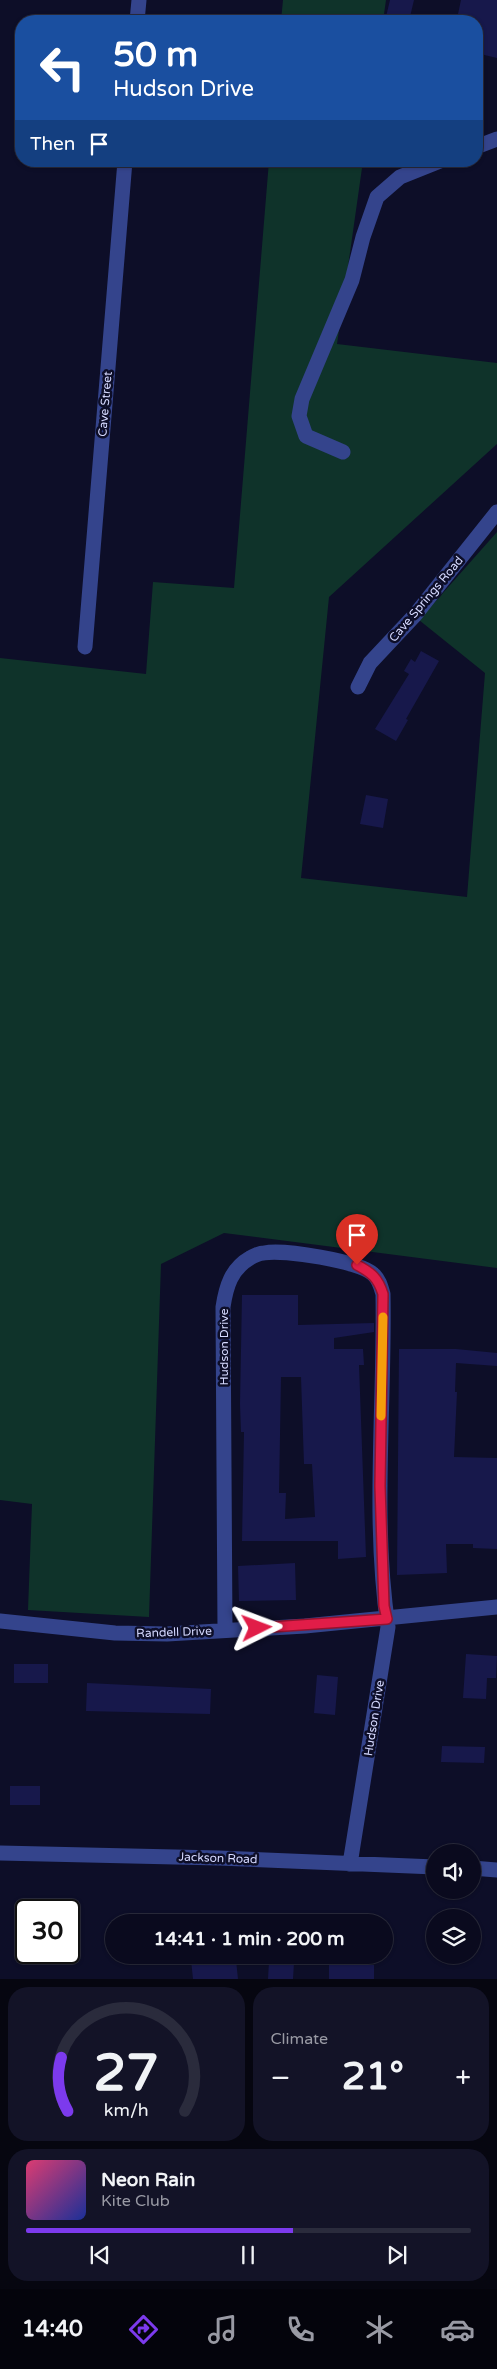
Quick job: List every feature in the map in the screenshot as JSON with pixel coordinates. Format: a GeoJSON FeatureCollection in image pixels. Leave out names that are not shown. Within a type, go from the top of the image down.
{"type":"FeatureCollection","features":[{"type":"Feature","properties":{"kind":"street"},"geometry":{"type":"LineString","coordinates":[[137,15],[138,0]]}},
{"type":"Feature","properties":{"kind":"street"},"geometry":{"type":"LineString","coordinates":[[483,144],[497,139]]}},
{"type":"Feature","properties":{"kind":"street","name":"Cave Street"},"geometry":{"type":"LineString","coordinates":[[85,647],[125,167]]}},
{"type":"Feature","properties":{"kind":"street"},"geometry":{"type":"LineString","coordinates":[[343,452],[306,436],[300,416],[302,399],[352,280],[363,237],[377,198],[400,177],[425,167]]}},
{"type":"Feature","properties":{"kind":"street","name":"Cave Springs Road"},"geometry":{"type":"LineString","coordinates":[[358,687],[370,663],[414,615],[497,512]]}},
{"type":"Feature","properties":{"kind":"street","name":"Hudson Drive"},"geometry":{"type":"LineString","coordinates":[[225,1630],[223,1307],[230,1278],[240,1265],[264,1252],[318,1257],[357,1265],[373,1274],[381,1288],[384,1309],[380,1486],[384,1606],[388,1636],[350,1864]]}},
{"type":"Feature","properties":{"kind":"street","name":"Randell Drive"},"geometry":{"type":"LineString","coordinates":[[0,1621],[115,1633],[167,1634],[305,1626],[387,1619],[497,1606]]}},
{"type":"Feature","properties":{"kind":"street","name":"Jackson Road"},"geometry":{"type":"LineString","coordinates":[[0,1853],[219,1858],[426,1867]]}},
{"type":"Feature","properties":{"kind":"street"},"geometry":{"type":"LineString","coordinates":[[481,1869],[497,1870]]}},
{"type":"Feature","properties":{"kind":"green space"},"geometry":{"type":"Polygon","coordinates":[[[283,0],[386,0],[384,15],[282,15],[283,0]]]}},
{"type":"Feature","properties":{"kind":"green space"},"geometry":{"type":"Polygon","coordinates":[[[269,167],[362,167],[337,344],[497,363],[497,444],[329,597],[301,878],[467,897],[485,673],[419,620],[497,532],[497,1268],[224,1233],[161,1264],[149,1617],[28,1610],[32,1504],[0,1500],[0,658],[146,674],[153,582],[234,588],[269,167]]]}},
{"type":"Feature","properties":{"kind":"building"},"geometry":{"type":"Polygon","coordinates":[[[390,0],[414,0],[410,15],[386,15],[390,0]]]}},
{"type":"Feature","properties":{"kind":"building"},"geometry":{"type":"Polygon","coordinates":[[[461,0],[497,0],[497,58],[483,55],[483,15],[458,14],[461,0]]]}},
{"type":"Feature","properties":{"kind":"building"},"geometry":{"type":"Polygon","coordinates":[[[421,651],[439,661],[406,719],[408,720],[396,741],[375,729],[409,674],[404,671],[411,659],[415,662],[421,651]]]}},
{"type":"Feature","properties":{"kind":"building"},"geometry":{"type":"Polygon","coordinates":[[[366,795],[388,799],[383,828],[360,824],[366,795]]]}},
{"type":"Feature","properties":{"kind":"building"},"geometry":{"type":"Polygon","coordinates":[[[242,1295],[298,1295],[298,1325],[374,1323],[374,1332],[334,1338],[334,1349],[363,1349],[364,1365],[359,1365],[366,1557],[338,1559],[338,1541],[242,1541],[244,1432],[241,1432],[242,1295]],[[281,1377],[279,1493],[286,1493],[285,1519],[315,1517],[312,1464],[304,1464],[301,1377],[281,1377]]]}},
{"type":"Feature","properties":{"kind":"building"},"geometry":{"type":"Polygon","coordinates":[[[399,1349],[456,1349],[497,1353],[497,1366],[456,1363],[455,1392],[457,1392],[454,1457],[497,1458],[497,1549],[473,1548],[473,1544],[446,1544],[447,1573],[397,1575],[399,1349]]]}},
{"type":"Feature","properties":{"kind":"building"},"geometry":{"type":"Polygon","coordinates":[[[295,1563],[296,1600],[239,1601],[238,1566],[295,1563]]]}},
{"type":"Feature","properties":{"kind":"building"},"geometry":{"type":"Polygon","coordinates":[[[466,1654],[497,1656],[496,1678],[487,1678],[486,1699],[463,1698],[466,1654]]]}},
{"type":"Feature","properties":{"kind":"building"},"geometry":{"type":"Polygon","coordinates":[[[14,1664],[48,1664],[48,1683],[14,1683],[14,1664]]]}},
{"type":"Feature","properties":{"kind":"building"},"geometry":{"type":"Polygon","coordinates":[[[317,1675],[338,1677],[335,1715],[314,1713],[317,1675]]]}},
{"type":"Feature","properties":{"kind":"building"},"geometry":{"type":"Polygon","coordinates":[[[87,1683],[211,1689],[210,1714],[86,1711],[87,1683]]]}},
{"type":"Feature","properties":{"kind":"building"},"geometry":{"type":"Polygon","coordinates":[[[442,1746],[485,1747],[484,1763],[441,1762],[442,1746]]]}},
{"type":"Feature","properties":{"kind":"building"},"geometry":{"type":"Polygon","coordinates":[[[10,1786],[40,1786],[40,1805],[10,1805],[10,1786]]]}},
{"type":"Feature","properties":{"kind":"building"},"geometry":{"type":"Polygon","coordinates":[[[191,1964],[236,1964],[238,1979],[193,1979],[191,1964]]]}},
{"type":"Feature","properties":{"kind":"building"},"geometry":{"type":"Polygon","coordinates":[[[269,1964],[294,1964],[293,1979],[268,1979],[269,1964]]]}},
{"type":"Feature","properties":{"kind":"building"},"geometry":{"type":"Polygon","coordinates":[[[329,1965],[374,1965],[374,1979],[329,1979],[329,1965]]]}},
{"type":"Feature","properties":{"kind":"slow traffic"},"geometry":{"type":"LineString","coordinates":[[381,1416],[383,1317]]}},
{"type":"Feature","properties":{"kind":"route"},"geometry":{"type":"LineString","coordinates":[[257,1628],[387,1619],[384,1606],[380,1486],[383,1294],[379,1282],[373,1274],[357,1265]]}}]}
